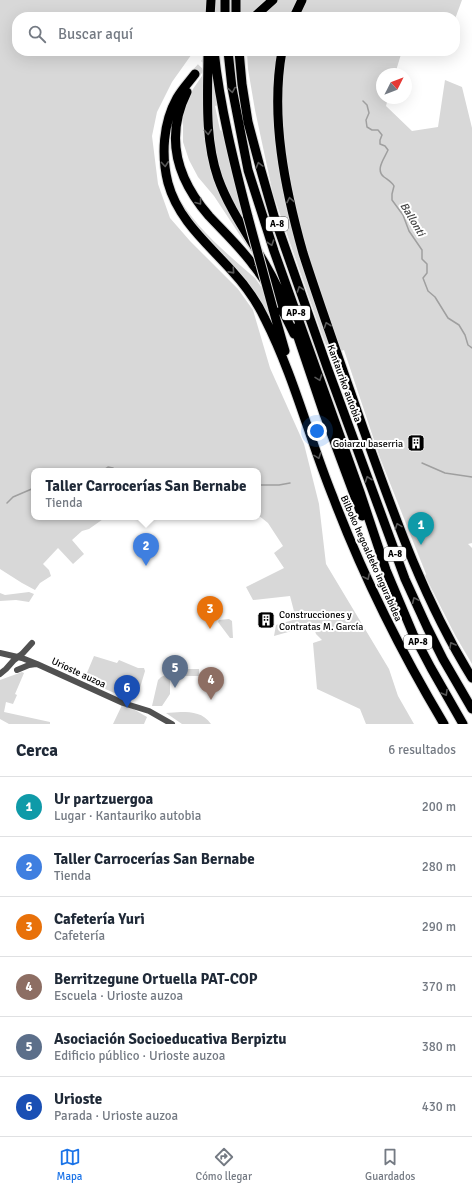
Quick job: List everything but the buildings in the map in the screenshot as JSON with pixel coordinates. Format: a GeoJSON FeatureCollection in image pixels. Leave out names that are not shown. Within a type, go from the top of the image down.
{"type":"FeatureCollection","features":[{"type":"Feature","properties":{"kind":"highway"},"geometry":{"type":"LineString","coordinates":[[211,12],[212,0]]}},
{"type":"Feature","properties":{"kind":"highway"},"geometry":{"type":"LineString","coordinates":[[225,0],[225,12]]}},
{"type":"Feature","properties":{"kind":"highway"},"geometry":{"type":"LineString","coordinates":[[236,0],[236,12]]}},
{"type":"Feature","properties":{"kind":"highway"},"geometry":{"type":"LineString","coordinates":[[260,12],[273,0]]}},
{"type":"Feature","properties":{"kind":"highway"},"geometry":{"type":"LineString","coordinates":[[296,12],[302,0]]}},
{"type":"Feature","properties":{"kind":"highway"},"geometry":{"type":"LineString","coordinates":[[208,56],[209,137],[211,154],[218,178],[232,208],[265,263],[281,294],[291,318],[353,495],[386,570]]}},
{"type":"Feature","properties":{"kind":"highway","name":"A-8"},"geometry":{"type":"LineString","coordinates":[[215,56],[217,77],[236,172],[296,393]]}},
{"type":"Feature","properties":{"kind":"highway","name":"AP-8"},"geometry":{"type":"LineString","coordinates":[[229,56],[232,88],[248,170],[262,216],[360,492],[386,570],[414,634],[431,668],[463,724]]}},
{"type":"Feature","properties":{"kind":"highway","name":"Kantauriko autobia"},"geometry":{"type":"LineString","coordinates":[[239,56],[248,122],[262,174],[274,216],[327,367],[405,579],[437,646],[472,709]]}},
{"type":"Feature","properties":{"kind":"highway"},"geometry":{"type":"LineString","coordinates":[[281,56],[278,91],[279,126],[291,204],[303,253],[404,543],[440,623],[472,678]]}},
{"type":"Feature","properties":{"kind":"highway"},"geometry":{"type":"LineString","coordinates":[[296,393],[273,334],[258,305],[233,272],[193,229],[182,214],[169,185],[165,169],[164,156],[164,143],[167,125],[177,97],[195,74],[183,100],[176,124],[175,139],[177,157],[185,181],[208,215],[255,266],[287,318],[307,365]]}},
{"type":"Feature","properties":{"kind":"highway","name":"Bilboko hegoaldeko ingurabidea"},"geometry":{"type":"LineString","coordinates":[[296,393],[332,496],[361,564],[393,631],[444,724]]}},
{"type":"Feature","properties":{"kind":"highway"},"geometry":{"type":"LineString","coordinates":[[426,693],[428,706],[438,724]]}},
{"type":"Feature","properties":{"kind":"street"},"geometry":{"type":"LineString","coordinates":[[0,674],[32,643],[29,650],[30,656],[37,664]]}},
{"type":"Feature","properties":{"kind":"street"},"geometry":{"type":"LineString","coordinates":[[0,653],[21,655]]}},
{"type":"Feature","properties":{"kind":"street"},"geometry":{"type":"LineString","coordinates":[[0,653],[5,658],[8,665]]}},
{"type":"Feature","properties":{"kind":"street"},"geometry":{"type":"LineString","coordinates":[[21,655],[20,666],[17,670],[29,665],[37,664]]}},
{"type":"Feature","properties":{"kind":"street","name":"Urioste auzoa"},"geometry":{"type":"LineString","coordinates":[[21,655],[37,664],[123,703],[149,711],[172,724]]}},
{"type":"Feature","properties":{"kind":"shaded area"},"geometry":{"type":"Polygon","coordinates":[[[0,0],[462,0],[458,12],[12,12],[12,56],[190,56],[172,82],[157,112],[152,136],[158,184],[170,218],[190,241],[238,289],[253,310],[270,368],[304,444],[319,504],[326,564],[389,669],[398,696],[414,724],[366,724],[360,709],[317,689],[313,643],[322,640],[316,634],[313,625],[274,636],[276,625],[296,619],[290,596],[253,600],[246,587],[284,568],[274,553],[283,546],[268,523],[261,517],[261,468],[31,468],[31,520],[102,520],[89,529],[82,531],[72,540],[84,554],[73,564],[58,548],[43,564],[49,570],[51,576],[40,583],[35,590],[0,569],[0,0]]]}},
{"type":"Feature","properties":{"kind":"shaded area"},"geometry":{"type":"Polygon","coordinates":[[[247,56],[400,56],[397,68],[376,68],[376,104],[386,104],[386,106],[412,131],[438,127],[445,80],[462,87],[472,128],[472,543],[468,544],[472,548],[472,664],[455,635],[425,576],[426,574],[380,458],[344,350],[332,354],[328,350],[322,335],[273,194],[255,110],[247,56]]]}},
{"type":"Feature","properties":{"kind":"shaded area"},"geometry":{"type":"Polygon","coordinates":[[[213,69],[218,105],[215,106],[220,130],[224,133],[248,227],[231,200],[218,165],[212,118],[213,69]]]}},
{"type":"Feature","properties":{"kind":"shaded area"},"geometry":{"type":"Polygon","coordinates":[[[204,73],[208,154],[254,250],[255,258],[214,196],[198,177],[189,160],[183,142],[183,110],[193,89],[204,73]]]}},
{"type":"Feature","properties":{"kind":"shaded area"},"geometry":{"type":"Polygon","coordinates":[[[174,189],[190,214],[210,237],[255,278],[262,288],[273,327],[215,247],[185,213],[174,189]]]}},
{"type":"Feature","properties":{"kind":"shaded area"},"geometry":{"type":"Polygon","coordinates":[[[29,592],[34,594],[29,602],[16,600],[0,601],[0,593],[5,595],[29,592]]]}},
{"type":"Feature","properties":{"kind":"shaded area"},"geometry":{"type":"Polygon","coordinates":[[[229,619],[232,621],[233,638],[230,638],[218,622],[219,620],[229,619]]]}},
{"type":"Feature","properties":{"kind":"shaded area"},"geometry":{"type":"Polygon","coordinates":[[[94,656],[117,663],[119,660],[138,668],[144,668],[145,671],[139,691],[137,691],[137,696],[127,694],[124,697],[84,680],[94,656]]]}},
{"type":"Feature","properties":{"kind":"shaded area"},"geometry":{"type":"Polygon","coordinates":[[[182,669],[199,669],[199,676],[182,676],[182,669]]]}},
{"type":"Feature","properties":{"kind":"shaded area"},"geometry":{"type":"Polygon","coordinates":[[[22,672],[24,673],[15,694],[17,695],[13,704],[6,702],[4,712],[50,722],[50,724],[9,724],[0,719],[0,680],[22,672]]]}},
{"type":"Feature","properties":{"kind":"shaded area"},"geometry":{"type":"Polygon","coordinates":[[[170,673],[170,694],[162,706],[152,706],[158,680],[170,673]]]}},
{"type":"Feature","properties":{"kind":"shaded area"},"geometry":{"type":"Polygon","coordinates":[[[123,703],[147,717],[144,724],[113,724],[123,703]]]}},
{"type":"Feature","properties":{"kind":"shaded area"},"geometry":{"type":"Polygon","coordinates":[[[190,712],[201,715],[211,724],[182,724],[166,713],[190,712]]]}},
{"type":"Feature","properties":{"kind":"waterway","name":"Ballonti"},"geometry":{"type":"LineString","coordinates":[[363,101],[367,105],[369,113],[366,120],[367,127],[372,130],[378,130],[382,135],[380,144],[385,146],[388,150],[381,164],[380,171],[381,174],[394,186],[392,200],[403,215],[409,231],[422,250],[422,259],[427,264],[427,273],[423,278],[428,291],[435,297],[448,318],[459,325],[465,335],[468,345],[472,348]]}},
{"type":"Feature","properties":{"kind":"waterway"},"geometry":{"type":"LineString","coordinates":[[422,463],[445,473],[472,477]]}},
{"type":"Feature","properties":{"kind":"waterway"},"geometry":{"type":"LineString","coordinates":[[106,468],[113,468]]}},
{"type":"Feature","properties":{"kind":"waterway"},"geometry":{"type":"LineString","coordinates":[[261,485],[279,485],[290,483]]}},
{"type":"Feature","properties":{"kind":"waterway"},"geometry":{"type":"LineString","coordinates":[[7,503],[13,497],[31,489]]}},
{"type":"Feature","properties":{"kind":"tunnel"},"geometry":{"type":"LineString","coordinates":[[195,74],[212,56]]}},
{"type":"Feature","properties":{"kind":"place","name":"Goiarzu baserria"},"geometry":{"type":"Point","coordinates":[416,443]}},
{"type":"Feature","properties":{"kind":"place","name":"Ur partzuergoa"},"geometry":{"type":"Point","coordinates":[421,545]}},
{"type":"Feature","properties":{"kind":"place","name":"Taller Carrocerías San Bernabe"},"geometry":{"type":"Point","coordinates":[146,566]}},
{"type":"Feature","properties":{"kind":"place","name":"Construcciones y Contratas M. García"},"geometry":{"type":"Point","coordinates":[266,620]}},
{"type":"Feature","properties":{"kind":"place","name":"Cafetería Yuri"},"geometry":{"type":"Point","coordinates":[210,629]}},
{"type":"Feature","properties":{"kind":"place","name":"Asociación Socioeducativa Berpiztu"},"geometry":{"type":"Point","coordinates":[175,688]}},
{"type":"Feature","properties":{"kind":"place","name":"Berritzegune Ortuella PAT-COP"},"geometry":{"type":"Point","coordinates":[211,700]}},
{"type":"Feature","properties":{"kind":"place","name":"Urioste"},"geometry":{"type":"Point","coordinates":[127,708]}}]}
